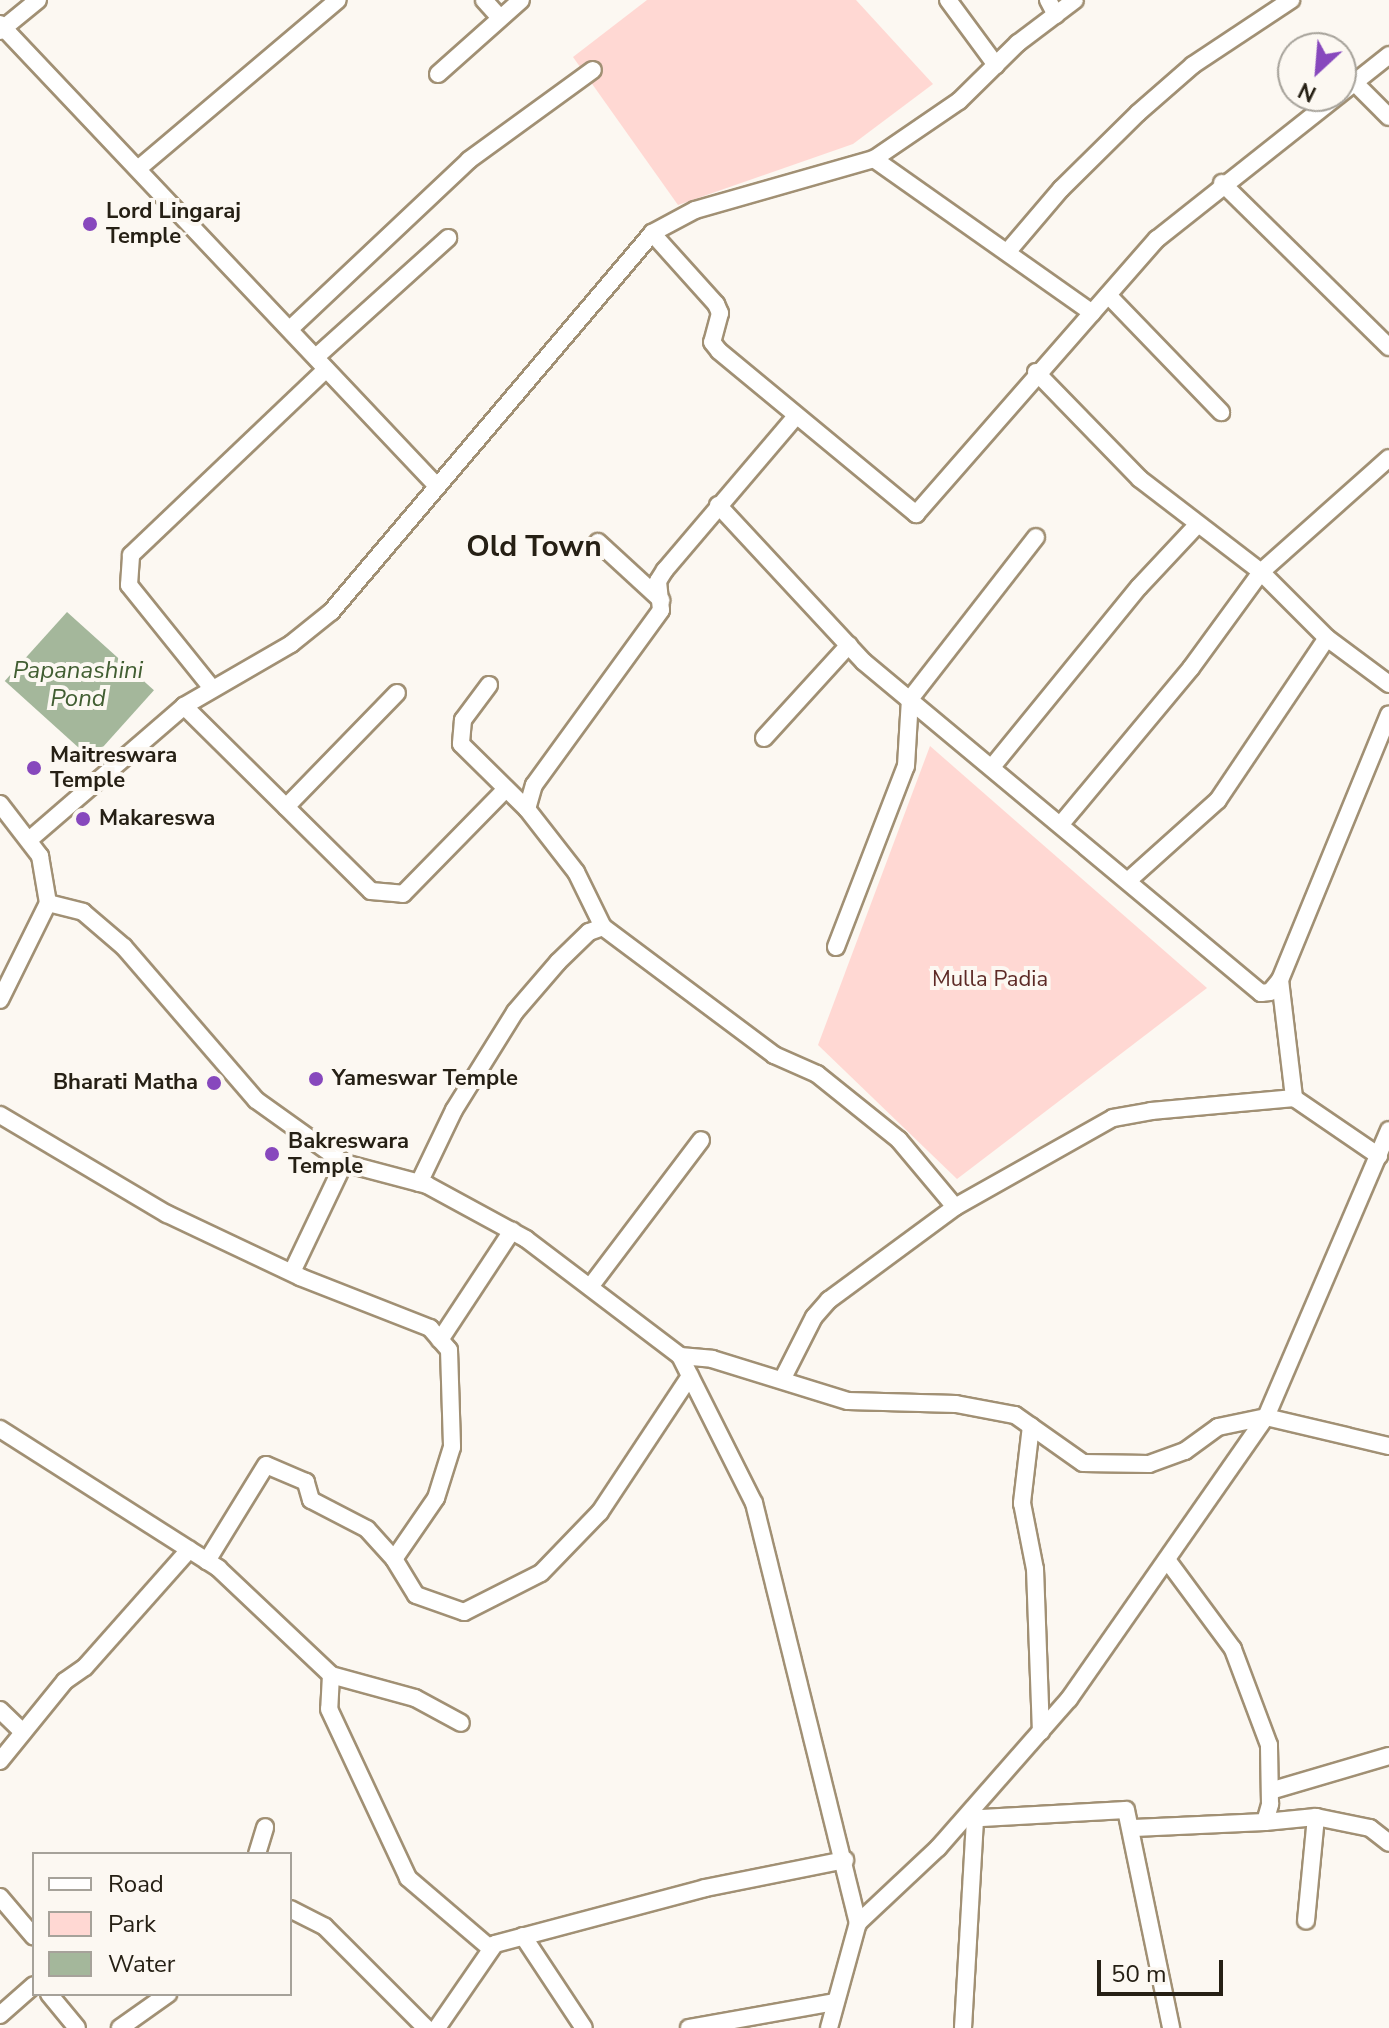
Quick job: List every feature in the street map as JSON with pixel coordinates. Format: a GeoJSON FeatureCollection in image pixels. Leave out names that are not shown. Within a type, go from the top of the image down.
{"type":"FeatureCollection","features":[{"type":"Feature","properties":{"kind":"street"},"geometry":{"type":"LineString","coordinates":[[38,0],[2,28],[291,328],[436,485]]}},
{"type":"Feature","properties":{"kind":"street"},"geometry":{"type":"LineString","coordinates":[[139,168],[338,0]]}},
{"type":"Feature","properties":{"kind":"street"},"geometry":{"type":"LineString","coordinates":[[484,0],[500,18]]}},
{"type":"Feature","properties":{"kind":"street"},"geometry":{"type":"LineString","coordinates":[[438,74],[521,0]]}},
{"type":"Feature","properties":{"kind":"street"},"geometry":{"type":"LineString","coordinates":[[948,0],[996,65]]}},
{"type":"Feature","properties":{"kind":"street"},"geometry":{"type":"LineString","coordinates":[[29,840],[184,706],[211,687],[291,644],[331,612],[652,233],[695,210],[874,159],[959,101],[1052,7],[1075,0]]}},
{"type":"Feature","properties":{"kind":"street"},"geometry":{"type":"LineString","coordinates":[[1009,250],[1061,189],[1138,113],[1193,65],[1291,0]]}},
{"type":"Feature","properties":{"kind":"street"},"geometry":{"type":"LineString","coordinates":[[1389,55],[1357,85],[1389,117]]}},
{"type":"Feature","properties":{"kind":"street"},"geometry":{"type":"LineString","coordinates":[[291,328],[469,160],[593,70]]}},
{"type":"Feature","properties":{"kind":"street"},"geometry":{"type":"LineString","coordinates":[[652,233],[716,304],[720,313],[712,342],[719,351],[916,514],[1036,372],[1157,239],[1222,183],[1320,112]]}},
{"type":"Feature","properties":{"kind":"street"},"geometry":{"type":"LineString","coordinates":[[874,159],[1009,250],[1092,313]]}},
{"type":"Feature","properties":{"kind":"street"},"geometry":{"type":"LineString","coordinates":[[1222,183],[1389,347]]}},
{"type":"Feature","properties":{"kind":"street"},"geometry":{"type":"LineString","coordinates":[[211,687],[129,585],[131,555],[448,238]]}},
{"type":"Feature","properties":{"kind":"street"},"geometry":{"type":"LineString","coordinates":[[1108,295],[1221,412]]}},
{"type":"Feature","properties":{"kind":"street"},"geometry":{"type":"LineString","coordinates":[[1036,372],[1140,479],[1261,572],[1327,638],[1389,684]]}},
{"type":"Feature","properties":{"kind":"street"},"geometry":{"type":"LineString","coordinates":[[527,809],[534,785],[656,618],[662,601],[658,581],[718,505],[796,416]]}},
{"type":"Feature","properties":{"kind":"street"},"geometry":{"type":"LineString","coordinates":[[1061,824],[1191,668],[1261,572],[1389,458]]}},
{"type":"Feature","properties":{"kind":"street"},"geometry":{"type":"LineString","coordinates":[[718,505],[849,645],[910,699],[1130,879],[1248,985],[1270,992],[1280,980],[1389,714]]}},
{"type":"Feature","properties":{"kind":"street"},"geometry":{"type":"LineString","coordinates":[[992,767],[1198,524]]}},
{"type":"Feature","properties":{"kind":"street"},"geometry":{"type":"LineString","coordinates":[[836,947],[906,766],[910,699],[1036,537]]}},
{"type":"Feature","properties":{"kind":"street"},"geometry":{"type":"LineString","coordinates":[[598,542],[662,601]]}},
{"type":"Feature","properties":{"kind":"street"},"geometry":{"type":"LineString","coordinates":[[1130,879],[1218,800],[1327,638]]}},
{"type":"Feature","properties":{"kind":"street"},"geometry":{"type":"LineString","coordinates":[[764,738],[849,645]]}},
{"type":"Feature","properties":{"kind":"street"},"geometry":{"type":"LineString","coordinates":[[489,685],[463,720],[461,744],[527,809],[576,872],[603,927],[774,1055],[817,1074],[899,1140],[955,1207]]}},
{"type":"Feature","properties":{"kind":"street"},"geometry":{"type":"LineString","coordinates":[[286,807],[397,693]]}},
{"type":"Feature","properties":{"kind":"street"},"geometry":{"type":"LineString","coordinates":[[184,706],[371,891],[403,894],[506,789]]}},
{"type":"Feature","properties":{"kind":"street"},"geometry":{"type":"LineString","coordinates":[[0,804],[40,856],[48,903],[0,1000]]}},
{"type":"Feature","properties":{"kind":"street"},"geometry":{"type":"LineString","coordinates":[[48,903],[83,912],[114,938],[256,1100],[344,1163],[419,1183],[512,1231],[680,1356],[754,1503],[845,1860],[858,1923],[829,2028]]}},
{"type":"Feature","properties":{"kind":"street"},"geometry":{"type":"LineString","coordinates":[[419,1183],[454,1110],[515,1012],[589,932],[603,927]]}},
{"type":"Feature","properties":{"kind":"street"},"geometry":{"type":"LineString","coordinates":[[1280,980],[1294,1098]]}},
{"type":"Feature","properties":{"kind":"street"},"geometry":{"type":"LineString","coordinates":[[783,1378],[814,1317],[829,1300],[955,1207],[1113,1118],[1294,1098],[1379,1156]]}},
{"type":"Feature","properties":{"kind":"street"},"geometry":{"type":"LineString","coordinates":[[0,1115],[167,1214],[292,1272],[430,1328],[449,1350],[452,1447],[436,1498],[394,1559]]}},
{"type":"Feature","properties":{"kind":"street"},"geometry":{"type":"LineString","coordinates":[[858,1923],[970,1818],[1041,1732],[1168,1561],[1266,1417],[1389,1130]]}},
{"type":"Feature","properties":{"kind":"street"},"geometry":{"type":"LineString","coordinates":[[590,1287],[701,1140]]}},
{"type":"Feature","properties":{"kind":"street"},"geometry":{"type":"LineString","coordinates":[[292,1272],[344,1163]]}},
{"type":"Feature","properties":{"kind":"street"},"geometry":{"type":"LineString","coordinates":[[440,1340],[512,1231]]}},
{"type":"Feature","properties":{"kind":"street"},"geometry":{"type":"LineString","coordinates":[[680,1356],[712,1359],[783,1378],[848,1401],[986,1407],[1015,1415],[1083,1463],[1117,1467],[1149,1464],[1185,1451],[1218,1427],[1266,1417],[1389,1446]]}},
{"type":"Feature","properties":{"kind":"street"},"geometry":{"type":"LineString","coordinates":[[207,1561],[266,1465],[306,1482],[311,1500],[367,1529],[394,1559],[416,1595],[464,1612],[541,1573],[600,1512],[690,1376]]}},
{"type":"Feature","properties":{"kind":"street"},"geometry":{"type":"LineString","coordinates":[[1031,1426],[1022,1503],[1035,1569],[1041,1732]]}},
{"type":"Feature","properties":{"kind":"street"},"geometry":{"type":"LineString","coordinates":[[0,1429],[207,1561],[331,1675],[415,1698],[461,1723]]}},
{"type":"Feature","properties":{"kind":"street"},"geometry":{"type":"LineString","coordinates":[[0,1761],[65,1681],[85,1667],[189,1550]]}},
{"type":"Feature","properties":{"kind":"street"},"geometry":{"type":"LineString","coordinates":[[1168,1561],[1233,1649],[1269,1745],[1270,1791],[1265,1822]]}},
{"type":"Feature","properties":{"kind":"street"},"geometry":{"type":"LineString","coordinates":[[331,1675],[329,1709],[337,1731],[408,1878],[491,1949]]}},
{"type":"Feature","properties":{"kind":"street"},"geometry":{"type":"LineString","coordinates":[[0,1710],[23,1732]]}},
{"type":"Feature","properties":{"kind":"street"},"geometry":{"type":"LineString","coordinates":[[1270,1791],[1389,1756]]}},
{"type":"Feature","properties":{"kind":"street"},"geometry":{"type":"LineString","coordinates":[[970,1818],[1126,1810],[1134,1828],[1171,2028]]}},
{"type":"Feature","properties":{"kind":"street"},"geometry":{"type":"LineString","coordinates":[[1134,1828],[1316,1817],[1370,1828],[1389,1843]]}},
{"type":"Feature","properties":{"kind":"street"},"geometry":{"type":"LineString","coordinates":[[1306,1921],[1316,1817]]}},
{"type":"Feature","properties":{"kind":"street"},"geometry":{"type":"LineString","coordinates":[[963,2028],[970,1818]]}},
{"type":"Feature","properties":{"kind":"street"},"geometry":{"type":"LineString","coordinates":[[258,1852],[265,1827]]}},
{"type":"Feature","properties":{"kind":"street"},"geometry":{"type":"LineString","coordinates":[[437,2028],[491,1949],[523,1936],[705,1888],[845,1860]]}},
{"type":"Feature","properties":{"kind":"street"},"geometry":{"type":"LineString","coordinates":[[0,1897],[32,1935]]}},
{"type":"Feature","properties":{"kind":"street"},"geometry":{"type":"LineString","coordinates":[[292,1910],[325,1927],[426,2028]]}},
{"type":"Feature","properties":{"kind":"street"},"geometry":{"type":"LineString","coordinates":[[523,1936],[584,2028]]}},
{"type":"Feature","properties":{"kind":"street"},"geometry":{"type":"LineString","coordinates":[[0,2015],[32,1987]]}},
{"type":"Feature","properties":{"kind":"street"},"geometry":{"type":"LineString","coordinates":[[51,1996],[77,2028]]}},
{"type":"Feature","properties":{"kind":"street"},"geometry":{"type":"LineString","coordinates":[[120,2028],[165,1996]]}},
{"type":"Feature","properties":{"kind":"street"},"geometry":{"type":"LineString","coordinates":[[689,2028],[835,2002]]}},
{"type":"Feature","properties":{"kind":"green space"},"geometry":{"type":"Polygon","coordinates":[[[647,0],[856,0],[933,84],[853,144],[678,205],[573,57],[647,0]]]}},
{"type":"Feature","properties":{"kind":"green space","name":"Mulla Padia"},"geometry":{"type":"Polygon","coordinates":[[[930,746],[1207,988],[957,1179],[818,1045],[930,746]]]}},
{"type":"Feature","properties":{"kind":"water","name":"Papanashini Pond"},"geometry":{"type":"Polygon","coordinates":[[[67,612],[154,690],[92,759],[5,681],[67,612]]]}},
{"type":"Feature","properties":{"kind":"place","name":"Lord Lingaraj Temple"},"geometry":{"type":"Point","coordinates":[90,224]}},
{"type":"Feature","properties":{"kind":"place","name":"Maitreswara Temple"},"geometry":{"type":"Point","coordinates":[34,768]}},
{"type":"Feature","properties":{"kind":"place","name":"Makareswa"},"geometry":{"type":"Point","coordinates":[83,819]}},
{"type":"Feature","properties":{"kind":"place","name":"Yameswar Temple"},"geometry":{"type":"Point","coordinates":[316,1079]}},
{"type":"Feature","properties":{"kind":"place","name":"Bharati Matha"},"geometry":{"type":"Point","coordinates":[214,1083]}},
{"type":"Feature","properties":{"kind":"place","name":"Bakreswara Temple"},"geometry":{"type":"Point","coordinates":[272,1154]}},
{"type":"Feature","properties":{"kind":"district","name":"Old Town"},"geometry":{"type":"Point","coordinates":[534,547]}}]}
